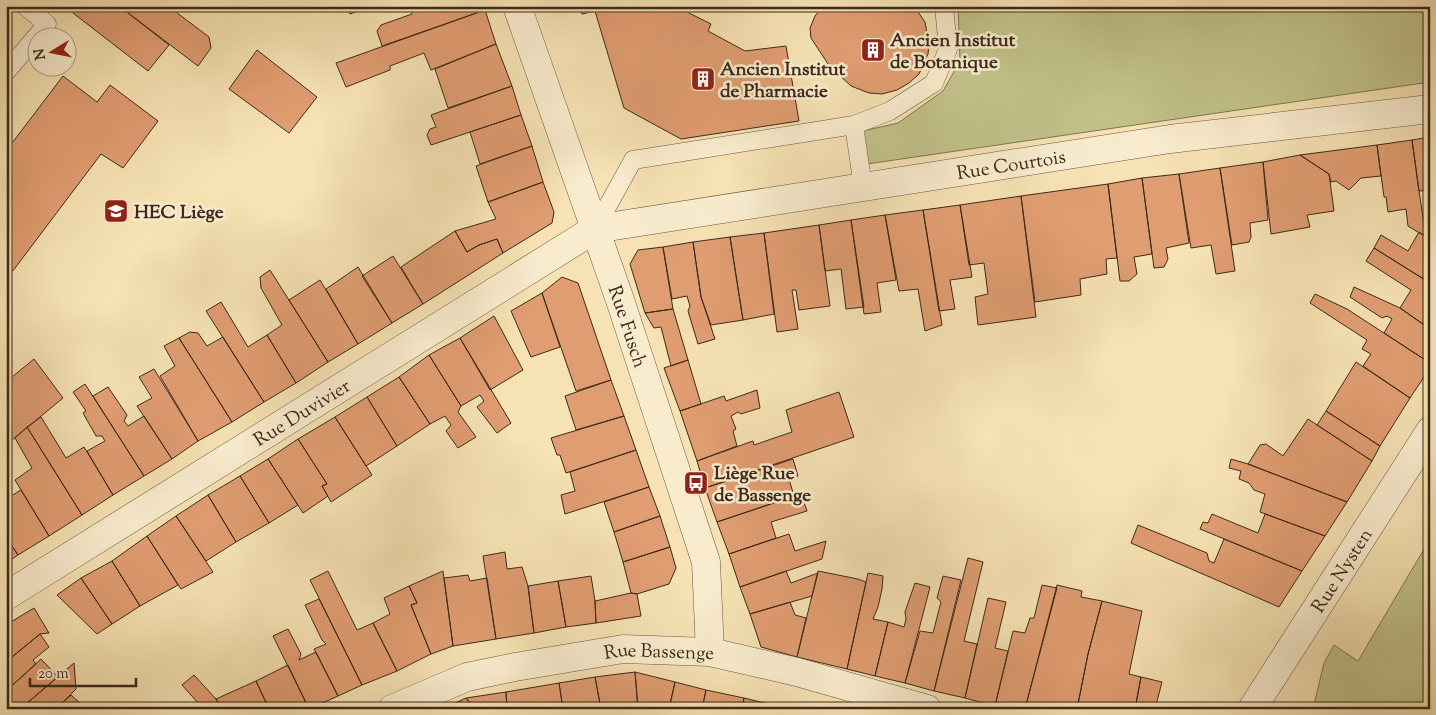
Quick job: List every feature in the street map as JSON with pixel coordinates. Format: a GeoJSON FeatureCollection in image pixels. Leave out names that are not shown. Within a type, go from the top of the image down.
{"type":"FeatureCollection","features":[{"type":"Feature","properties":{"kind":"street","name":"Rue Fusch"},"geometry":{"type":"LineString","coordinates":[[517,6],[621,303],[706,562],[710,652]]}},
{"type":"Feature","properties":{"kind":"street","name":"Rue Courtois"},"geometry":{"type":"LineString","coordinates":[[595,229],[1170,139],[1430,109]]}},
{"type":"Feature","properties":{"kind":"street","name":"Rue Duvivier"},"geometry":{"type":"LineString","coordinates":[[6,596],[595,229]]}},
{"type":"Feature","properties":{"kind":"street","name":"Rue Nysten"},"geometry":{"type":"LineString","coordinates":[[1252,709],[1430,431]]}},
{"type":"Feature","properties":{"kind":"street","name":"Rue Bassenge"},"geometry":{"type":"LineString","coordinates":[[392,709],[466,677],[624,649],[710,652],[797,672],[927,709]]}},
{"type":"Feature","properties":{"kind":"lane"},"geometry":{"type":"LineString","coordinates":[[6,72],[47,24],[25,6]]}},
{"type":"Feature","properties":{"kind":"lane"},"geometry":{"type":"LineString","coordinates":[[595,229],[633,160],[854,125],[890,111],[934,83],[948,48],[944,6]]}},
{"type":"Feature","properties":{"kind":"lane"},"geometry":{"type":"LineString","coordinates":[[854,125],[863,187]]}},
{"type":"Feature","properties":{"kind":"green space"},"geometry":{"type":"Polygon","coordinates":[[[958,6],[1430,6],[1430,82],[867,164],[863,131],[898,123],[943,91],[960,61],[958,6]]]}},
{"type":"Feature","properties":{"kind":"green space"},"geometry":{"type":"Polygon","coordinates":[[[1430,539],[1430,709],[1313,709],[1324,663],[1334,645],[1358,661],[1430,539]]]}},
{"type":"Feature","properties":{"kind":"building"},"geometry":{"type":"Polygon","coordinates":[[[64,6],[119,6],[169,45],[148,71],[64,6]]]}},
{"type":"Feature","properties":{"kind":"building"},"geometry":{"type":"Polygon","coordinates":[[[119,6],[168,6],[209,37],[211,48],[198,66],[119,6]]]}},
{"type":"Feature","properties":{"kind":"building"},"geometry":{"type":"Polygon","coordinates":[[[347,6],[372,6],[350,14],[347,6]]]}},
{"type":"Feature","properties":{"kind":"building"},"geometry":{"type":"Polygon","coordinates":[[[409,6],[484,6],[485,10],[382,46],[377,31],[381,25],[412,14],[409,6]]]}},
{"type":"Feature","properties":{"kind":"building","name":"Ancien Institut de Pharmacie"},"geometry":{"type":"Polygon","coordinates":[[[579,6],[686,6],[687,12],[711,24],[708,31],[745,51],[786,46],[799,121],[681,139],[624,108],[595,11],[582,14],[579,6]]]}},
{"type":"Feature","properties":{"kind":"building","name":"Ancien Institut de Botanique"},"geometry":{"type":"Polygon","coordinates":[[[816,6],[914,6],[925,22],[929,44],[928,54],[919,74],[897,90],[882,94],[869,93],[851,86],[838,74],[833,66],[830,67],[811,38],[810,28],[819,11],[816,6]]]}},
{"type":"Feature","properties":{"kind":"building"},"geometry":{"type":"Polygon","coordinates":[[[485,10],[496,44],[431,70],[424,53],[390,66],[390,70],[346,87],[336,63],[485,10]]]}},
{"type":"Feature","properties":{"kind":"building"},"geometry":{"type":"Polygon","coordinates":[[[496,44],[512,86],[448,108],[435,69],[496,44]]]}},
{"type":"Feature","properties":{"kind":"building"},"geometry":{"type":"Polygon","coordinates":[[[257,50],[317,97],[289,133],[229,89],[257,50]]]}},
{"type":"Feature","properties":{"kind":"building"},"geometry":{"type":"Polygon","coordinates":[[[61,78],[66,78],[97,102],[110,85],[158,121],[123,168],[101,154],[6,280],[6,151],[61,78]]]}},
{"type":"Feature","properties":{"kind":"building"},"geometry":{"type":"Polygon","coordinates":[[[512,86],[521,115],[431,145],[427,135],[430,129],[436,127],[431,115],[512,86]]]}},
{"type":"Feature","properties":{"kind":"building"},"geometry":{"type":"Polygon","coordinates":[[[521,115],[532,146],[480,164],[470,132],[521,115]]]}},
{"type":"Feature","properties":{"kind":"building"},"geometry":{"type":"Polygon","coordinates":[[[1430,137],[1430,190],[1419,191],[1412,140],[1430,137]]]}},
{"type":"Feature","properties":{"kind":"building"},"geometry":{"type":"Polygon","coordinates":[[[1412,140],[1426,237],[1408,226],[1406,209],[1388,212],[1386,197],[1384,197],[1377,145],[1412,140]]]}},
{"type":"Feature","properties":{"kind":"building"},"geometry":{"type":"Polygon","coordinates":[[[1377,145],[1381,176],[1361,178],[1349,190],[1336,181],[1331,182],[1329,174],[1300,155],[1377,145]]]}},
{"type":"Feature","properties":{"kind":"building"},"geometry":{"type":"Polygon","coordinates":[[[532,146],[543,182],[488,202],[476,166],[532,146]]]}},
{"type":"Feature","properties":{"kind":"building"},"geometry":{"type":"Polygon","coordinates":[[[1300,155],[1329,174],[1334,211],[1307,215],[1310,227],[1271,234],[1263,162],[1300,155]]]}},
{"type":"Feature","properties":{"kind":"building"},"geometry":{"type":"Polygon","coordinates":[[[1263,162],[1268,220],[1250,223],[1251,237],[1249,242],[1232,245],[1220,168],[1263,162]]]}},
{"type":"Feature","properties":{"kind":"building"},"geometry":{"type":"Polygon","coordinates":[[[1220,168],[1235,271],[1216,274],[1211,245],[1191,248],[1179,174],[1220,168]]]}},
{"type":"Feature","properties":{"kind":"building"},"geometry":{"type":"Polygon","coordinates":[[[1179,174],[1189,243],[1166,248],[1168,259],[1164,267],[1154,268],[1142,178],[1179,174]]]}},
{"type":"Feature","properties":{"kind":"building"},"geometry":{"type":"Polygon","coordinates":[[[1142,178],[1152,254],[1134,257],[1137,274],[1129,281],[1120,281],[1108,184],[1142,178]]]}},
{"type":"Feature","properties":{"kind":"building"},"geometry":{"type":"Polygon","coordinates":[[[543,182],[554,212],[552,223],[503,253],[497,239],[479,245],[467,252],[455,231],[496,219],[488,202],[543,182]]]}},
{"type":"Feature","properties":{"kind":"building"},"geometry":{"type":"Polygon","coordinates":[[[1108,184],[1117,258],[1106,259],[1107,274],[1080,279],[1081,295],[1035,302],[1021,196],[1108,184]]]}},
{"type":"Feature","properties":{"kind":"building"},"geometry":{"type":"Polygon","coordinates":[[[1021,196],[1036,317],[978,325],[975,297],[988,294],[984,263],[969,265],[960,205],[1021,196]]]}},
{"type":"Feature","properties":{"kind":"building"},"geometry":{"type":"Polygon","coordinates":[[[960,205],[972,277],[950,280],[955,309],[939,311],[923,210],[960,205]]]}},
{"type":"Feature","properties":{"kind":"building"},"geometry":{"type":"Polygon","coordinates":[[[923,210],[942,325],[925,331],[918,289],[899,291],[885,215],[923,210]]]}},
{"type":"Feature","properties":{"kind":"building"},"geometry":{"type":"Polygon","coordinates":[[[885,215],[896,280],[877,283],[881,312],[864,314],[851,220],[885,215]]]}},
{"type":"Feature","properties":{"kind":"building"},"geometry":{"type":"Polygon","coordinates":[[[851,220],[864,307],[846,309],[841,269],[825,271],[819,225],[851,220]]]}},
{"type":"Feature","properties":{"kind":"building"},"geometry":{"type":"Polygon","coordinates":[[[819,225],[830,306],[799,310],[796,290],[792,290],[798,329],[777,332],[764,233],[819,225]]]}},
{"type":"Feature","properties":{"kind":"building"},"geometry":{"type":"Polygon","coordinates":[[[455,231],[467,252],[479,245],[497,239],[503,253],[423,304],[401,267],[455,231]]]}},
{"type":"Feature","properties":{"kind":"building"},"geometry":{"type":"Polygon","coordinates":[[[1419,232],[1430,239],[1430,283],[1374,248],[1381,235],[1408,251],[1419,232]]]}},
{"type":"Feature","properties":{"kind":"building"},"geometry":{"type":"Polygon","coordinates":[[[764,233],[774,314],[743,320],[730,237],[764,233]]]}},
{"type":"Feature","properties":{"kind":"building"},"geometry":{"type":"Polygon","coordinates":[[[730,237],[743,320],[711,325],[701,297],[693,242],[730,237]]]}},
{"type":"Feature","properties":{"kind":"building"},"geometry":{"type":"Polygon","coordinates":[[[693,242],[701,297],[715,339],[698,344],[688,311],[690,306],[687,296],[672,299],[663,247],[693,242]]]}},
{"type":"Feature","properties":{"kind":"building"},"geometry":{"type":"Polygon","coordinates":[[[663,247],[673,309],[645,313],[630,264],[638,250],[663,247]]]}},
{"type":"Feature","properties":{"kind":"building"},"geometry":{"type":"Polygon","coordinates":[[[1374,248],[1430,283],[1430,329],[1400,308],[1411,290],[1366,261],[1374,248]]]}},
{"type":"Feature","properties":{"kind":"building"},"geometry":{"type":"Polygon","coordinates":[[[393,256],[423,304],[392,323],[362,276],[393,256]]]}},
{"type":"Feature","properties":{"kind":"building"},"geometry":{"type":"Polygon","coordinates":[[[358,267],[392,323],[358,344],[326,289],[358,267]]]}},
{"type":"Feature","properties":{"kind":"building"},"geometry":{"type":"Polygon","coordinates":[[[270,270],[328,362],[296,383],[267,335],[282,325],[261,288],[260,277],[270,270]]]}},
{"type":"Feature","properties":{"kind":"building"},"geometry":{"type":"Polygon","coordinates":[[[562,277],[578,283],[611,380],[576,391],[542,293],[562,277]]]}},
{"type":"Feature","properties":{"kind":"building"},"geometry":{"type":"Polygon","coordinates":[[[320,280],[358,344],[328,362],[289,300],[320,280]]]}},
{"type":"Feature","properties":{"kind":"building"},"geometry":{"type":"Polygon","coordinates":[[[1354,287],[1400,308],[1430,329],[1430,363],[1384,333],[1392,319],[1387,316],[1382,318],[1350,297],[1354,287]]]}},
{"type":"Feature","properties":{"kind":"building"},"geometry":{"type":"Polygon","coordinates":[[[542,293],[560,347],[531,357],[511,311],[542,293]]]}},
{"type":"Feature","properties":{"kind":"building"},"geometry":{"type":"Polygon","coordinates":[[[1315,294],[1347,309],[1430,363],[1430,368],[1410,398],[1363,366],[1371,354],[1362,349],[1367,340],[1310,303],[1315,294]]]}},
{"type":"Feature","properties":{"kind":"building"},"geometry":{"type":"Polygon","coordinates":[[[221,302],[248,347],[267,335],[296,383],[264,402],[206,311],[221,302]]]}},
{"type":"Feature","properties":{"kind":"building"},"geometry":{"type":"Polygon","coordinates":[[[673,309],[688,360],[671,366],[661,327],[654,328],[645,313],[673,309]]]}},
{"type":"Feature","properties":{"kind":"building"},"geometry":{"type":"Polygon","coordinates":[[[494,316],[523,370],[490,390],[460,338],[494,316]]]}},
{"type":"Feature","properties":{"kind":"building"},"geometry":{"type":"Polygon","coordinates":[[[190,332],[198,333],[207,346],[223,337],[264,402],[232,422],[179,338],[190,332]]]}},
{"type":"Feature","properties":{"kind":"building"},"geometry":{"type":"Polygon","coordinates":[[[179,338],[232,422],[198,441],[160,376],[175,366],[164,346],[179,338]]]}},
{"type":"Feature","properties":{"kind":"building"},"geometry":{"type":"Polygon","coordinates":[[[460,338],[511,423],[497,433],[477,407],[484,401],[480,395],[461,406],[429,355],[460,338]]]}},
{"type":"Feature","properties":{"kind":"building"},"geometry":{"type":"Polygon","coordinates":[[[429,355],[461,406],[458,412],[476,437],[458,448],[446,431],[451,425],[445,416],[430,424],[399,377],[429,355]]]}},
{"type":"Feature","properties":{"kind":"building"},"geometry":{"type":"Polygon","coordinates":[[[34,359],[63,398],[6,445],[6,382],[34,359]]]}},
{"type":"Feature","properties":{"kind":"building"},"geometry":{"type":"Polygon","coordinates":[[[688,360],[701,404],[680,411],[664,368],[688,360]]]}},
{"type":"Feature","properties":{"kind":"building"},"geometry":{"type":"Polygon","coordinates":[[[1356,362],[1410,398],[1380,446],[1326,411],[1356,362]]]}},
{"type":"Feature","properties":{"kind":"building"},"geometry":{"type":"Polygon","coordinates":[[[154,369],[198,441],[172,459],[137,406],[152,398],[139,377],[154,369]]]}},
{"type":"Feature","properties":{"kind":"building"},"geometry":{"type":"Polygon","coordinates":[[[399,377],[430,424],[397,446],[367,397],[399,377]]]}},
{"type":"Feature","properties":{"kind":"building"},"geometry":{"type":"Polygon","coordinates":[[[611,380],[624,416],[576,430],[565,396],[611,380]]]}},
{"type":"Feature","properties":{"kind":"building"},"geometry":{"type":"Polygon","coordinates":[[[85,384],[144,476],[113,495],[87,451],[105,441],[102,436],[96,436],[83,413],[86,411],[73,392],[85,384]]]}},
{"type":"Feature","properties":{"kind":"building"},"geometry":{"type":"Polygon","coordinates":[[[108,387],[127,415],[124,421],[128,426],[144,416],[172,459],[144,476],[93,396],[108,387]]]}},
{"type":"Feature","properties":{"kind":"building"},"geometry":{"type":"Polygon","coordinates":[[[757,390],[760,408],[741,414],[738,412],[731,416],[736,429],[733,431],[737,446],[697,461],[680,411],[724,396],[726,401],[757,390]]]}},
{"type":"Feature","properties":{"kind":"building"},"geometry":{"type":"Polygon","coordinates":[[[839,392],[854,437],[705,488],[697,461],[753,441],[754,445],[792,432],[786,410],[839,392]]]}},
{"type":"Feature","properties":{"kind":"building"},"geometry":{"type":"Polygon","coordinates":[[[367,397],[397,446],[366,466],[335,417],[367,397]]]}},
{"type":"Feature","properties":{"kind":"building"},"geometry":{"type":"Polygon","coordinates":[[[1326,411],[1380,446],[1372,461],[1317,425],[1326,411]]]}},
{"type":"Feature","properties":{"kind":"building"},"geometry":{"type":"Polygon","coordinates":[[[624,416],[636,450],[566,473],[560,455],[557,455],[551,438],[624,416]]]}},
{"type":"Feature","properties":{"kind":"building"},"geometry":{"type":"Polygon","coordinates":[[[41,417],[66,458],[84,447],[113,495],[82,515],[27,427],[41,417]]]}},
{"type":"Feature","properties":{"kind":"building"},"geometry":{"type":"Polygon","coordinates":[[[335,417],[372,475],[331,502],[322,486],[327,484],[298,439],[335,417]]]}},
{"type":"Feature","properties":{"kind":"building"},"geometry":{"type":"Polygon","coordinates":[[[1308,419],[1372,461],[1347,502],[1248,464],[1260,445],[1266,444],[1283,456],[1308,419]]]}},
{"type":"Feature","properties":{"kind":"building"},"geometry":{"type":"Polygon","coordinates":[[[27,427],[82,515],[49,536],[15,480],[32,468],[15,438],[27,427]]]}},
{"type":"Feature","properties":{"kind":"building"},"geometry":{"type":"Polygon","coordinates":[[[298,439],[327,484],[322,486],[328,496],[303,513],[268,459],[298,439]]]}},
{"type":"Feature","properties":{"kind":"building"},"geometry":{"type":"Polygon","coordinates":[[[636,450],[649,487],[565,514],[561,495],[575,491],[570,472],[636,450]]]}},
{"type":"Feature","properties":{"kind":"building"},"geometry":{"type":"Polygon","coordinates":[[[268,459],[298,505],[269,523],[240,476],[268,459]]]}},
{"type":"Feature","properties":{"kind":"building"},"geometry":{"type":"Polygon","coordinates":[[[793,459],[798,476],[789,479],[794,496],[717,522],[705,488],[793,459]]]}},
{"type":"Feature","properties":{"kind":"building"},"geometry":{"type":"Polygon","coordinates":[[[1231,459],[1347,502],[1325,536],[1260,512],[1265,494],[1254,490],[1249,483],[1239,479],[1241,471],[1229,468],[1231,459]]]}},
{"type":"Feature","properties":{"kind":"building"},"geometry":{"type":"Polygon","coordinates":[[[240,476],[269,523],[236,542],[208,495],[240,476]]]}},
{"type":"Feature","properties":{"kind":"building"},"geometry":{"type":"Polygon","coordinates":[[[649,487],[660,516],[614,532],[604,502],[649,487]]]}},
{"type":"Feature","properties":{"kind":"building"},"geometry":{"type":"Polygon","coordinates":[[[21,490],[49,536],[18,555],[6,537],[6,499],[21,490]]]}},
{"type":"Feature","properties":{"kind":"building"},"geometry":{"type":"Polygon","coordinates":[[[801,494],[807,511],[771,522],[776,538],[729,554],[717,522],[801,494]]]}},
{"type":"Feature","properties":{"kind":"building"},"geometry":{"type":"Polygon","coordinates":[[[208,495],[236,542],[206,561],[176,516],[208,495]]]}},
{"type":"Feature","properties":{"kind":"building"},"geometry":{"type":"Polygon","coordinates":[[[1212,514],[1258,533],[1265,514],[1325,536],[1302,571],[1200,529],[1203,522],[1208,523],[1212,514]]]}},
{"type":"Feature","properties":{"kind":"building"},"geometry":{"type":"Polygon","coordinates":[[[176,516],[213,572],[181,589],[147,536],[176,516]]]}},
{"type":"Feature","properties":{"kind":"building"},"geometry":{"type":"Polygon","coordinates":[[[660,516],[670,547],[623,562],[614,532],[660,516]]]}},
{"type":"Feature","properties":{"kind":"building"},"geometry":{"type":"Polygon","coordinates":[[[1138,525],[1207,553],[1209,561],[1214,563],[1224,539],[1302,571],[1279,607],[1131,543],[1138,525]]]}},
{"type":"Feature","properties":{"kind":"building"},"geometry":{"type":"Polygon","coordinates":[[[789,534],[795,551],[826,541],[822,559],[740,587],[729,554],[789,534]]]}},
{"type":"Feature","properties":{"kind":"building"},"geometry":{"type":"Polygon","coordinates":[[[147,536],[178,585],[140,606],[112,561],[147,536]]]}},
{"type":"Feature","properties":{"kind":"building"},"geometry":{"type":"Polygon","coordinates":[[[6,537],[18,555],[6,563],[6,537]]]}},
{"type":"Feature","properties":{"kind":"building"},"geometry":{"type":"Polygon","coordinates":[[[670,547],[676,568],[669,584],[637,594],[631,593],[623,562],[670,547]]]}},
{"type":"Feature","properties":{"kind":"building"},"geometry":{"type":"Polygon","coordinates":[[[505,552],[507,569],[522,567],[528,586],[534,633],[496,639],[483,556],[505,552]]]}},
{"type":"Feature","properties":{"kind":"building"},"geometry":{"type":"Polygon","coordinates":[[[968,558],[983,562],[964,641],[977,644],[965,698],[934,691],[968,558]]]}},
{"type":"Feature","properties":{"kind":"building"},"geometry":{"type":"Polygon","coordinates":[[[112,561],[140,606],[112,624],[81,578],[112,561]]]}},
{"type":"Feature","properties":{"kind":"building"},"geometry":{"type":"Polygon","coordinates":[[[328,571],[357,630],[373,623],[397,671],[362,685],[310,580],[328,571]]]}},
{"type":"Feature","properties":{"kind":"building"},"geometry":{"type":"Polygon","coordinates":[[[443,571],[453,646],[431,654],[411,605],[417,603],[409,586],[443,571]]]}},
{"type":"Feature","properties":{"kind":"building"},"geometry":{"type":"Polygon","coordinates":[[[786,571],[791,583],[818,573],[812,596],[750,614],[740,587],[786,571]]]}},
{"type":"Feature","properties":{"kind":"building"},"geometry":{"type":"Polygon","coordinates":[[[818,571],[866,582],[847,669],[797,657],[818,571]]]}},
{"type":"Feature","properties":{"kind":"building"},"geometry":{"type":"Polygon","coordinates":[[[868,573],[883,576],[878,607],[873,619],[888,622],[875,676],[847,669],[868,573]]]}},
{"type":"Feature","properties":{"kind":"building"},"geometry":{"type":"Polygon","coordinates":[[[468,575],[470,581],[487,578],[496,639],[453,646],[444,578],[468,575]]]}},
{"type":"Feature","properties":{"kind":"building"},"geometry":{"type":"Polygon","coordinates":[[[591,576],[596,623],[566,627],[558,581],[591,576]]]}},
{"type":"Feature","properties":{"kind":"building"},"geometry":{"type":"Polygon","coordinates":[[[943,576],[961,580],[934,691],[905,683],[920,631],[933,633],[941,602],[937,598],[943,576]]]}},
{"type":"Feature","properties":{"kind":"building"},"geometry":{"type":"Polygon","coordinates":[[[81,578],[112,624],[97,634],[57,595],[81,578]]]}},
{"type":"Feature","properties":{"kind":"building"},"geometry":{"type":"Polygon","coordinates":[[[558,581],[566,627],[534,633],[528,586],[558,581]]]}},
{"type":"Feature","properties":{"kind":"building"},"geometry":{"type":"Polygon","coordinates":[[[915,583],[930,587],[905,683],[875,676],[888,622],[904,627],[905,612],[915,583]]]}},
{"type":"Feature","properties":{"kind":"building"},"geometry":{"type":"Polygon","coordinates":[[[1042,585],[1057,588],[1025,709],[995,706],[1013,631],[1025,633],[1030,618],[1034,618],[1042,585]]]}},
{"type":"Feature","properties":{"kind":"building"},"geometry":{"type":"Polygon","coordinates":[[[1057,585],[1082,591],[1081,597],[1102,601],[1088,654],[1077,709],[1025,709],[1057,585]]]}},
{"type":"Feature","properties":{"kind":"building"},"geometry":{"type":"Polygon","coordinates":[[[409,586],[417,603],[411,605],[431,654],[397,671],[373,623],[390,614],[384,598],[409,586]]]}},
{"type":"Feature","properties":{"kind":"building"},"geometry":{"type":"Polygon","coordinates":[[[631,593],[637,594],[641,616],[596,623],[595,601],[631,593]]]}},
{"type":"Feature","properties":{"kind":"building"},"geometry":{"type":"Polygon","coordinates":[[[988,598],[1006,602],[995,648],[1008,651],[995,706],[965,698],[988,598]]]}},
{"type":"Feature","properties":{"kind":"building"},"geometry":{"type":"Polygon","coordinates":[[[319,599],[362,685],[338,696],[314,649],[326,644],[322,640],[305,605],[319,599]]]}},
{"type":"Feature","properties":{"kind":"building"},"geometry":{"type":"Polygon","coordinates":[[[1102,601],[1142,611],[1129,674],[1141,677],[1135,709],[1077,709],[1088,654],[1102,601]]]}},
{"type":"Feature","properties":{"kind":"building"},"geometry":{"type":"Polygon","coordinates":[[[790,602],[795,615],[806,618],[797,657],[761,647],[750,614],[790,602]]]}},
{"type":"Feature","properties":{"kind":"building"},"geometry":{"type":"Polygon","coordinates":[[[34,608],[49,633],[40,634],[6,662],[6,625],[34,608]]]}},
{"type":"Feature","properties":{"kind":"building"},"geometry":{"type":"Polygon","coordinates":[[[288,629],[301,654],[299,660],[316,652],[338,696],[309,709],[273,636],[288,629]]]}},
{"type":"Feature","properties":{"kind":"building"},"geometry":{"type":"Polygon","coordinates":[[[40,634],[49,647],[33,660],[36,664],[6,691],[6,662],[40,634]]]}},
{"type":"Feature","properties":{"kind":"building"},"geometry":{"type":"Polygon","coordinates":[[[41,659],[58,677],[20,709],[17,709],[6,699],[6,691],[41,659]]]}},
{"type":"Feature","properties":{"kind":"building"},"geometry":{"type":"Polygon","coordinates":[[[74,663],[76,689],[56,709],[20,709],[74,663]]]}},
{"type":"Feature","properties":{"kind":"building"},"geometry":{"type":"Polygon","coordinates":[[[288,665],[309,709],[269,709],[256,681],[288,665]]]}},
{"type":"Feature","properties":{"kind":"building"},"geometry":{"type":"Polygon","coordinates":[[[635,672],[638,709],[601,709],[595,677],[635,672]]]}},
{"type":"Feature","properties":{"kind":"building"},"geometry":{"type":"Polygon","coordinates":[[[635,672],[675,682],[669,709],[638,709],[635,672]]]}},
{"type":"Feature","properties":{"kind":"building"},"geometry":{"type":"Polygon","coordinates":[[[194,675],[216,699],[222,709],[202,709],[207,706],[199,704],[182,685],[194,675]]]}},
{"type":"Feature","properties":{"kind":"building"},"geometry":{"type":"Polygon","coordinates":[[[595,677],[601,709],[563,709],[559,683],[595,677]]]}},
{"type":"Feature","properties":{"kind":"building"},"geometry":{"type":"Polygon","coordinates":[[[1141,677],[1162,682],[1155,709],[1135,709],[1141,677]]]}},
{"type":"Feature","properties":{"kind":"building"},"geometry":{"type":"Polygon","coordinates":[[[256,681],[269,709],[222,709],[216,699],[256,681]]]}},
{"type":"Feature","properties":{"kind":"building"},"geometry":{"type":"Polygon","coordinates":[[[675,682],[706,690],[702,709],[669,709],[675,682]]]}},
{"type":"Feature","properties":{"kind":"building"},"geometry":{"type":"Polygon","coordinates":[[[559,683],[563,709],[507,709],[506,692],[559,683]]]}},
{"type":"Feature","properties":{"kind":"building"},"geometry":{"type":"Polygon","coordinates":[[[706,690],[744,698],[742,709],[702,709],[706,690]]]}},
{"type":"Feature","properties":{"kind":"building"},"geometry":{"type":"Polygon","coordinates":[[[506,692],[507,709],[475,709],[466,698],[506,692]]]}},
{"type":"Feature","properties":{"kind":"building"},"geometry":{"type":"Polygon","coordinates":[[[71,695],[87,709],[56,709],[71,695]]]}},
{"type":"Feature","properties":{"kind":"building"},"geometry":{"type":"Polygon","coordinates":[[[466,698],[475,709],[442,709],[466,698]]]}},
{"type":"Feature","properties":{"kind":"building"},"geometry":{"type":"Polygon","coordinates":[[[744,698],[781,707],[781,709],[742,709],[744,698]]]}},
{"type":"Feature","properties":{"kind":"place","name":"Ancien Institut de Botanique"},"geometry":{"type":"Point","coordinates":[873,50]}},
{"type":"Feature","properties":{"kind":"place","name":"Ancien Institut de Pharmacie"},"geometry":{"type":"Point","coordinates":[703,79]}},
{"type":"Feature","properties":{"kind":"place","name":"HEC Liège"},"geometry":{"type":"Point","coordinates":[116,211]}},
{"type":"Feature","properties":{"kind":"place","name":"Liège Rue de Bassenge"},"geometry":{"type":"Point","coordinates":[696,483]}}]}
